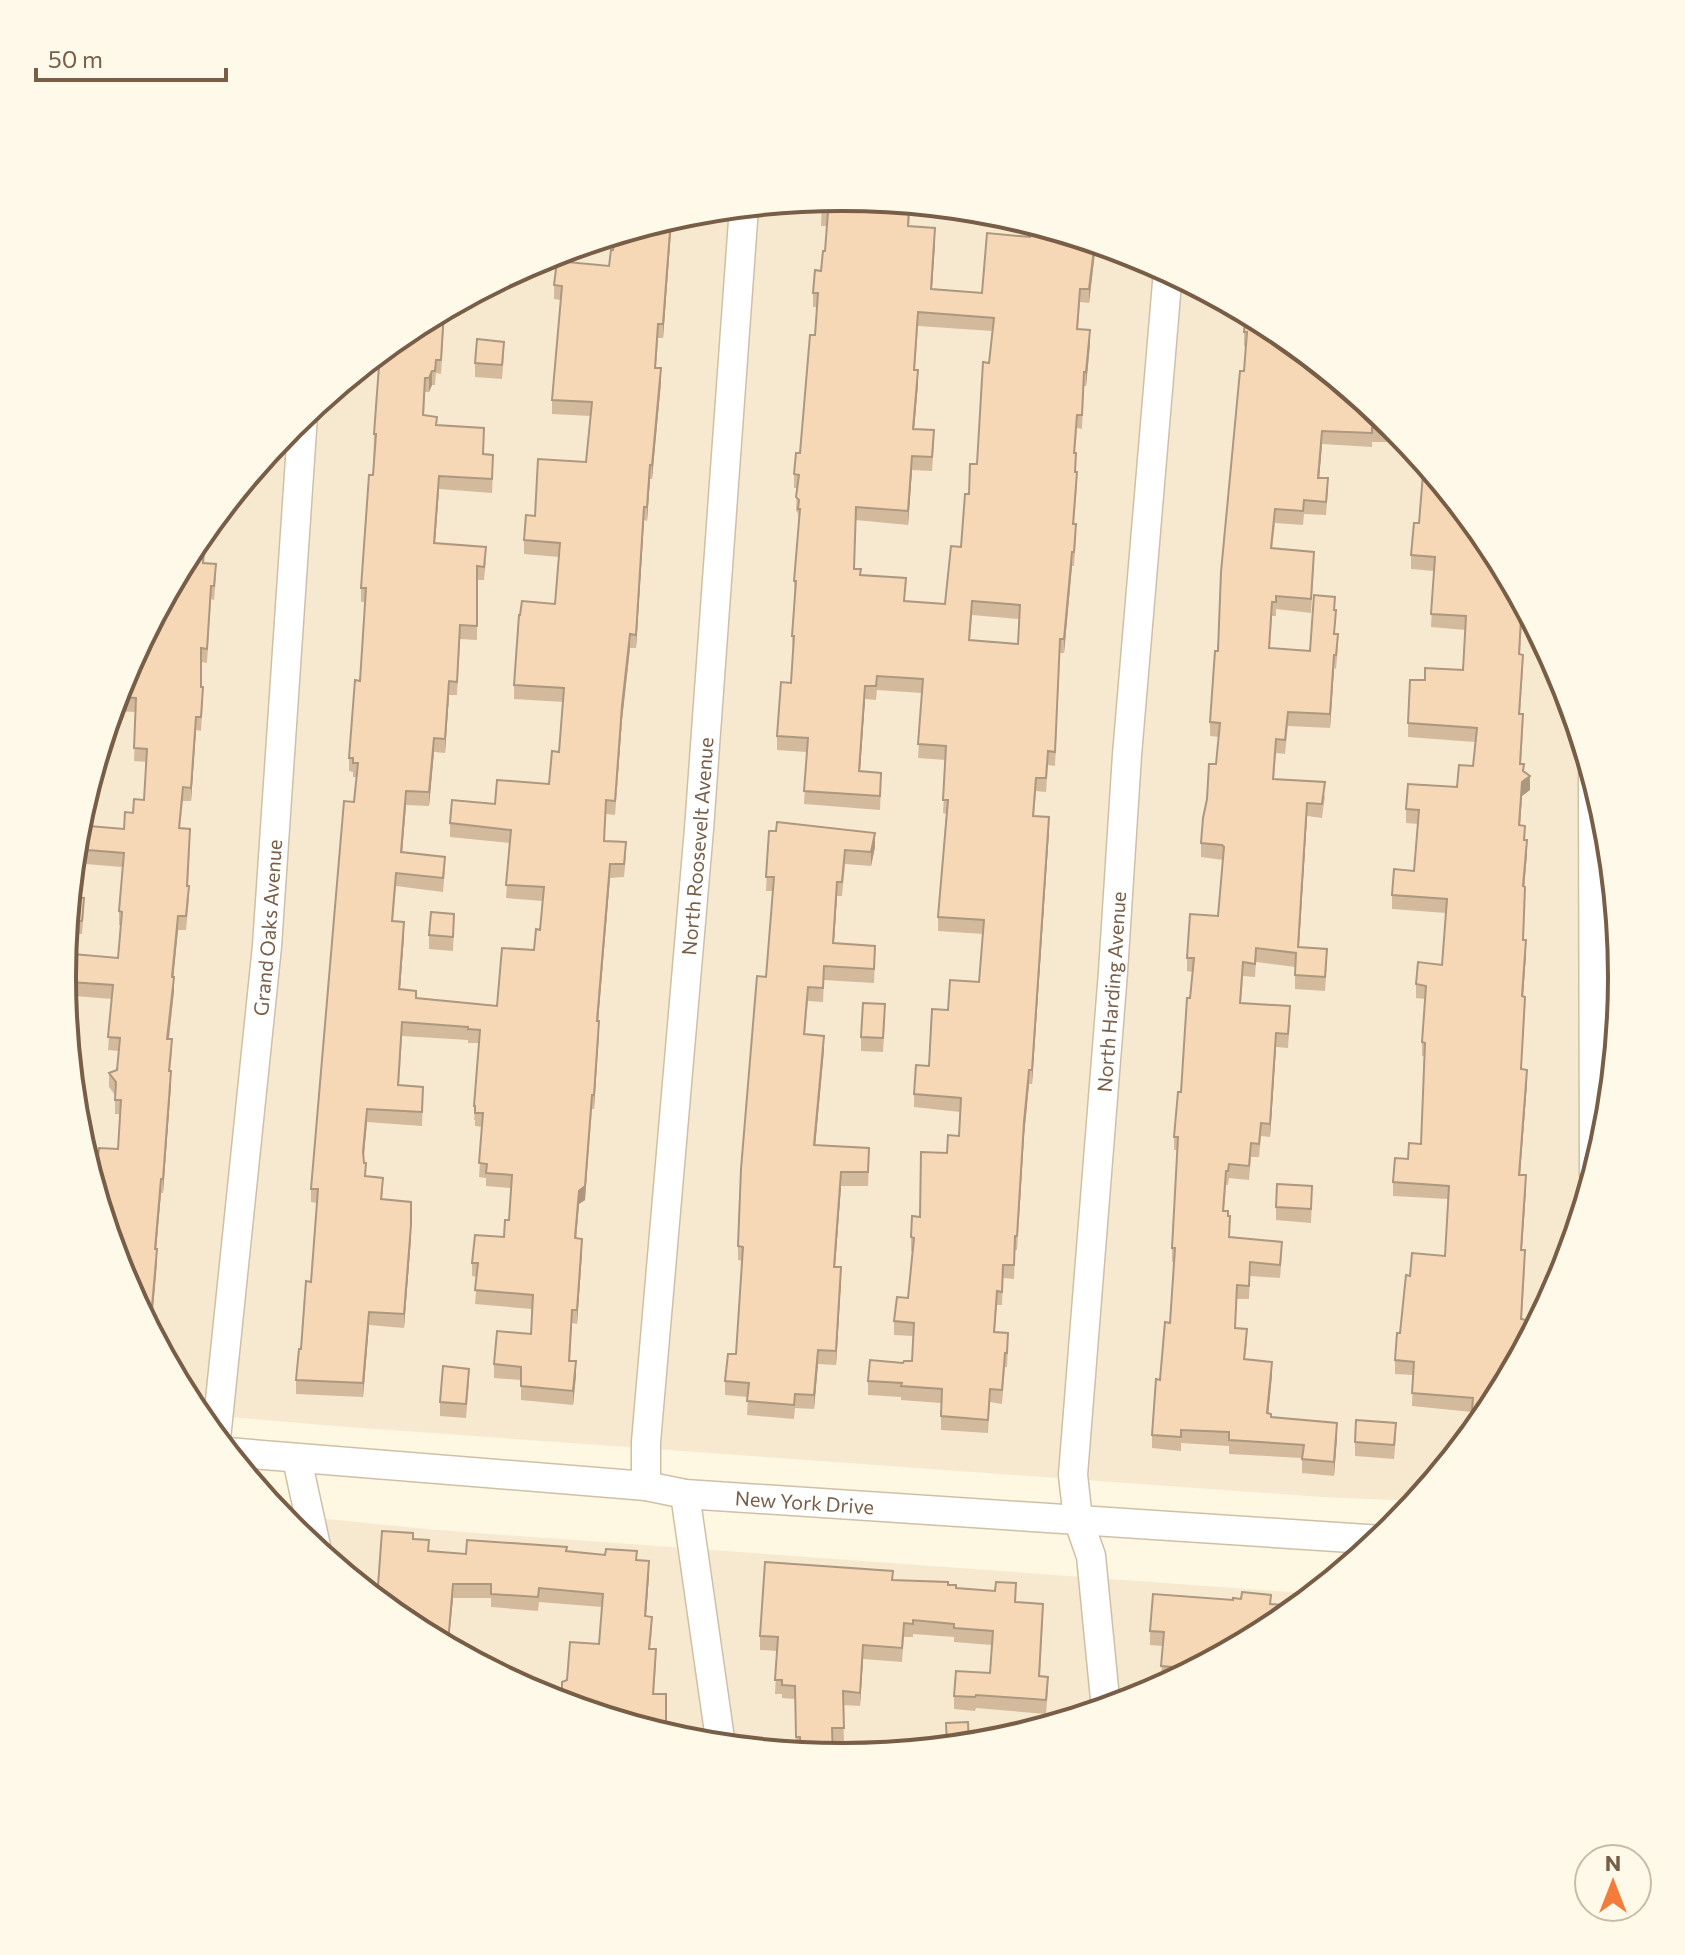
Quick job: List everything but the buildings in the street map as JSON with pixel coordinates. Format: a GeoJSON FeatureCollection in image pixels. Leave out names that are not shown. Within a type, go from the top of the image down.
{"type":"FeatureCollection","features":[{"type":"Feature","properties":{"kind":"street","name":"North Roosevelt Avenue"},"geometry":{"type":"LineString","coordinates":[[646,1486],[646,1442],[699,829],[743,218]]}},
{"type":"Feature","properties":{"kind":"street","name":"North Harding Avenue"},"geometry":{"type":"LineString","coordinates":[[1105,1697],[1091,1556],[1078,1519],[1073,1475],[1113,972],[1128,739],[1167,283]]}},
{"type":"Feature","properties":{"kind":"street","name":"Grand Oaks Avenue"},"geometry":{"type":"LineString","coordinates":[[218,1421],[267,946],[302,435]]}},
{"type":"Feature","properties":{"kind":"street"},"geometry":{"type":"LineString","coordinates":[[1593,824],[1594,1128]]}},
{"type":"Feature","properties":{"kind":"street","name":"New York Drive"},"geometry":{"type":"LineString","coordinates":[[242,1453],[646,1486],[685,1494],[1364,1539]]}},
{"type":"Feature","properties":{"kind":"street"},"geometry":{"type":"LineString","coordinates":[[297,1459],[312,1530]]}},
{"type":"Feature","properties":{"kind":"street"},"geometry":{"type":"LineString","coordinates":[[685,1494],[719,1733]]}},
{"type":"Feature","properties":{"kind":"shaded area"},"geometry":{"type":"Polygon","coordinates":[[[842,211],[893,213],[943,218],[1041,237],[1136,269],[1182,290],[1268,340],[1309,369],[1348,401],[1419,472],[1480,552],[1530,638],[1551,684],[1583,779],[1594,828],[1607,927],[1609,978],[1602,1078],[1594,1127],[1583,1176],[1551,1271],[1530,1317],[1480,1403],[1451,1444],[1402,1500],[214,1416],[179,1361],[134,1271],[102,1176],[83,1078],[76,978],[83,877],[91,828],[102,779],[134,684],[179,594],[234,511],[266,472],[337,401],[376,369],[459,314],[549,269],[596,252],[644,237],[742,218],[842,211]]]}},
{"type":"Feature","properties":{"kind":"shaded area"},"geometry":{"type":"Polygon","coordinates":[[[298,1516],[436,1530],[1299,1593],[1226,1641],[1182,1665],[1136,1686],[1041,1718],[943,1737],[893,1742],[792,1742],[742,1737],[644,1718],[549,1686],[503,1665],[417,1615],[376,1586],[298,1516]]]}}]}
